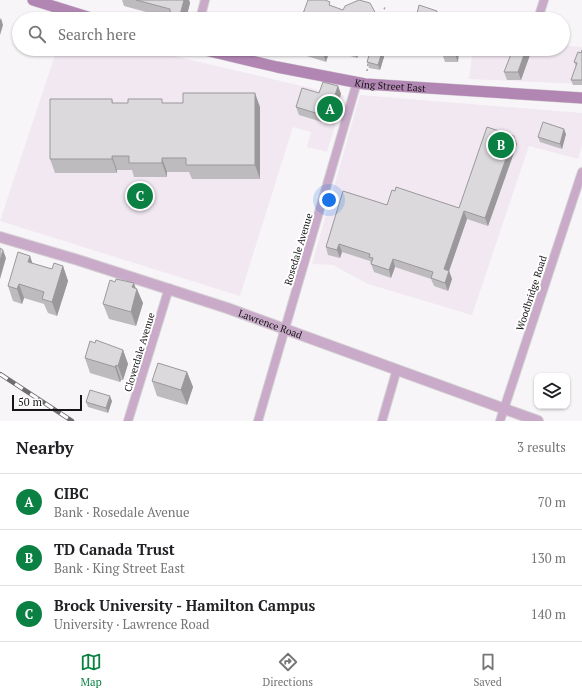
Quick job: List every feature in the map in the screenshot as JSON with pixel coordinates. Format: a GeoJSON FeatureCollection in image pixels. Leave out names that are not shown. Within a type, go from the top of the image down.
{"type":"FeatureCollection","features":[{"type":"Feature","properties":{"kind":"main road"},"geometry":{"type":"LineString","coordinates":[[33,0],[62,5],[78,12]]}},
{"type":"Feature","properties":{"kind":"main road","name":"King Street East"},"geometry":{"type":"LineString","coordinates":[[231,56],[277,67],[357,82],[489,93],[582,98]]}},
{"type":"Feature","properties":{"kind":"street"},"geometry":{"type":"LineString","coordinates":[[202,12],[205,0]]}},
{"type":"Feature","properties":{"kind":"street"},"geometry":{"type":"LineString","coordinates":[[540,12],[544,0]]}},
{"type":"Feature","properties":{"kind":"street","name":"Rosedale Avenue"},"geometry":{"type":"LineString","coordinates":[[258,421],[357,82]]}},
{"type":"Feature","properties":{"kind":"street","name":"Woodbridge Road"},"geometry":{"type":"LineString","coordinates":[[500,421],[582,172]]}},
{"type":"Feature","properties":{"kind":"street","name":"Lawrence Road"},"geometry":{"type":"LineString","coordinates":[[0,237],[169,288],[538,421]]}},
{"type":"Feature","properties":{"kind":"street","name":"Cloverdale Avenue"},"geometry":{"type":"LineString","coordinates":[[128,421],[169,288]]}},
{"type":"Feature","properties":{"kind":"street"},"geometry":{"type":"LineString","coordinates":[[382,421],[397,369]]}},
{"type":"Feature","properties":{"kind":"path"},"geometry":{"type":"LineString","coordinates":[[384,12],[385,6]]}},
{"type":"Feature","properties":{"kind":"path"},"geometry":{"type":"LineString","coordinates":[[367,71],[370,60]]}},
{"type":"Feature","properties":{"kind":"shaded area"},"geometry":{"type":"Polygon","coordinates":[[[570,46],[582,47],[582,84],[469,79],[472,56],[570,56],[570,46]]]}},
{"type":"Feature","properties":{"kind":"shaded area"},"geometry":{"type":"Polygon","coordinates":[[[55,56],[174,56],[344,96],[327,152],[307,147],[311,132],[293,127],[240,296],[0,221],[55,56]]]}},
{"type":"Feature","properties":{"kind":"shaded area"},"geometry":{"type":"Polygon","coordinates":[[[360,95],[582,113],[582,146],[578,159],[529,146],[472,315],[368,284],[333,265],[312,264],[360,95]]]}},
{"type":"Feature","properties":{"kind":"building"},"geometry":{"type":"Polygon","coordinates":[[[136,0],[184,0],[181,12],[170,12],[170,9],[136,0]]]}},
{"type":"Feature","properties":{"kind":"building"},"geometry":{"type":"Polygon","coordinates":[[[308,0],[325,0],[330,2],[329,5],[343,10],[345,6],[359,0],[370,3],[375,12],[304,12],[308,0]]]}},
{"type":"Feature","properties":{"kind":"building"},"geometry":{"type":"Polygon","coordinates":[[[419,5],[437,11],[437,12],[417,12],[419,5]]]}},
{"type":"Feature","properties":{"kind":"building"},"geometry":{"type":"Polygon","coordinates":[[[582,50],[582,80],[571,80],[577,63],[574,62],[578,52],[581,53],[582,50]]]}},
{"type":"Feature","properties":{"kind":"building"},"geometry":{"type":"Polygon","coordinates":[[[369,56],[381,56],[378,65],[367,62],[369,56]]]}},
{"type":"Feature","properties":{"kind":"building"},"geometry":{"type":"Polygon","coordinates":[[[510,56],[524,56],[518,72],[504,72],[510,56]]]}},
{"type":"Feature","properties":{"kind":"building"},"geometry":{"type":"Polygon","coordinates":[[[323,82],[338,86],[330,111],[321,108],[319,114],[296,107],[302,88],[319,93],[323,82]]]}},
{"type":"Feature","properties":{"kind":"building"},"geometry":{"type":"Polygon","coordinates":[[[183,93],[255,93],[255,165],[186,165],[186,158],[162,158],[162,163],[129,163],[129,156],[112,156],[112,159],[50,159],[50,99],[112,99],[112,103],[128,103],[128,99],[162,99],[162,103],[183,103],[183,93]]]}},
{"type":"Feature","properties":{"kind":"building"},"geometry":{"type":"Polygon","coordinates":[[[543,122],[564,129],[560,144],[538,137],[543,122]]]}},
{"type":"Feature","properties":{"kind":"building"},"geometry":{"type":"Polygon","coordinates":[[[487,127],[514,136],[485,218],[464,211],[444,269],[449,271],[445,283],[431,278],[433,272],[393,259],[389,270],[371,264],[373,258],[369,257],[370,254],[339,244],[337,250],[326,247],[343,191],[387,205],[392,190],[395,191],[396,187],[459,208],[487,127]]]}},
{"type":"Feature","properties":{"kind":"building"},"geometry":{"type":"Polygon","coordinates":[[[0,248],[3,250],[0,261],[0,248]]]}},
{"type":"Feature","properties":{"kind":"building"},"geometry":{"type":"Polygon","coordinates":[[[18,252],[30,256],[28,262],[52,269],[54,263],[63,266],[52,302],[42,299],[44,292],[19,284],[17,289],[8,286],[18,252]]]}},
{"type":"Feature","properties":{"kind":"building"},"geometry":{"type":"Polygon","coordinates":[[[116,279],[134,283],[132,287],[137,289],[131,312],[103,304],[110,280],[115,282],[116,279]]]}},
{"type":"Feature","properties":{"kind":"building"},"geometry":{"type":"Polygon","coordinates":[[[96,340],[123,350],[118,366],[116,365],[115,367],[85,358],[90,341],[95,343],[96,340]]]}},
{"type":"Feature","properties":{"kind":"building"},"geometry":{"type":"Polygon","coordinates":[[[158,363],[187,372],[181,390],[152,381],[158,363]]]}},
{"type":"Feature","properties":{"kind":"building"},"geometry":{"type":"Polygon","coordinates":[[[90,390],[110,396],[106,408],[86,402],[90,390]]]}},
{"type":"Feature","properties":{"kind":"railway"},"geometry":{"type":"LineString","coordinates":[[0,374],[72,421]]}},
{"type":"Feature","properties":{"kind":"place","name":"CIBC"},"geometry":{"type":"Point","coordinates":[330,109]}},
{"type":"Feature","properties":{"kind":"place","name":"TD Canada Trust"},"geometry":{"type":"Point","coordinates":[501,145]}},
{"type":"Feature","properties":{"kind":"place","name":"Brock University - Hamilton Campus"},"geometry":{"type":"Point","coordinates":[140,196]}}]}
